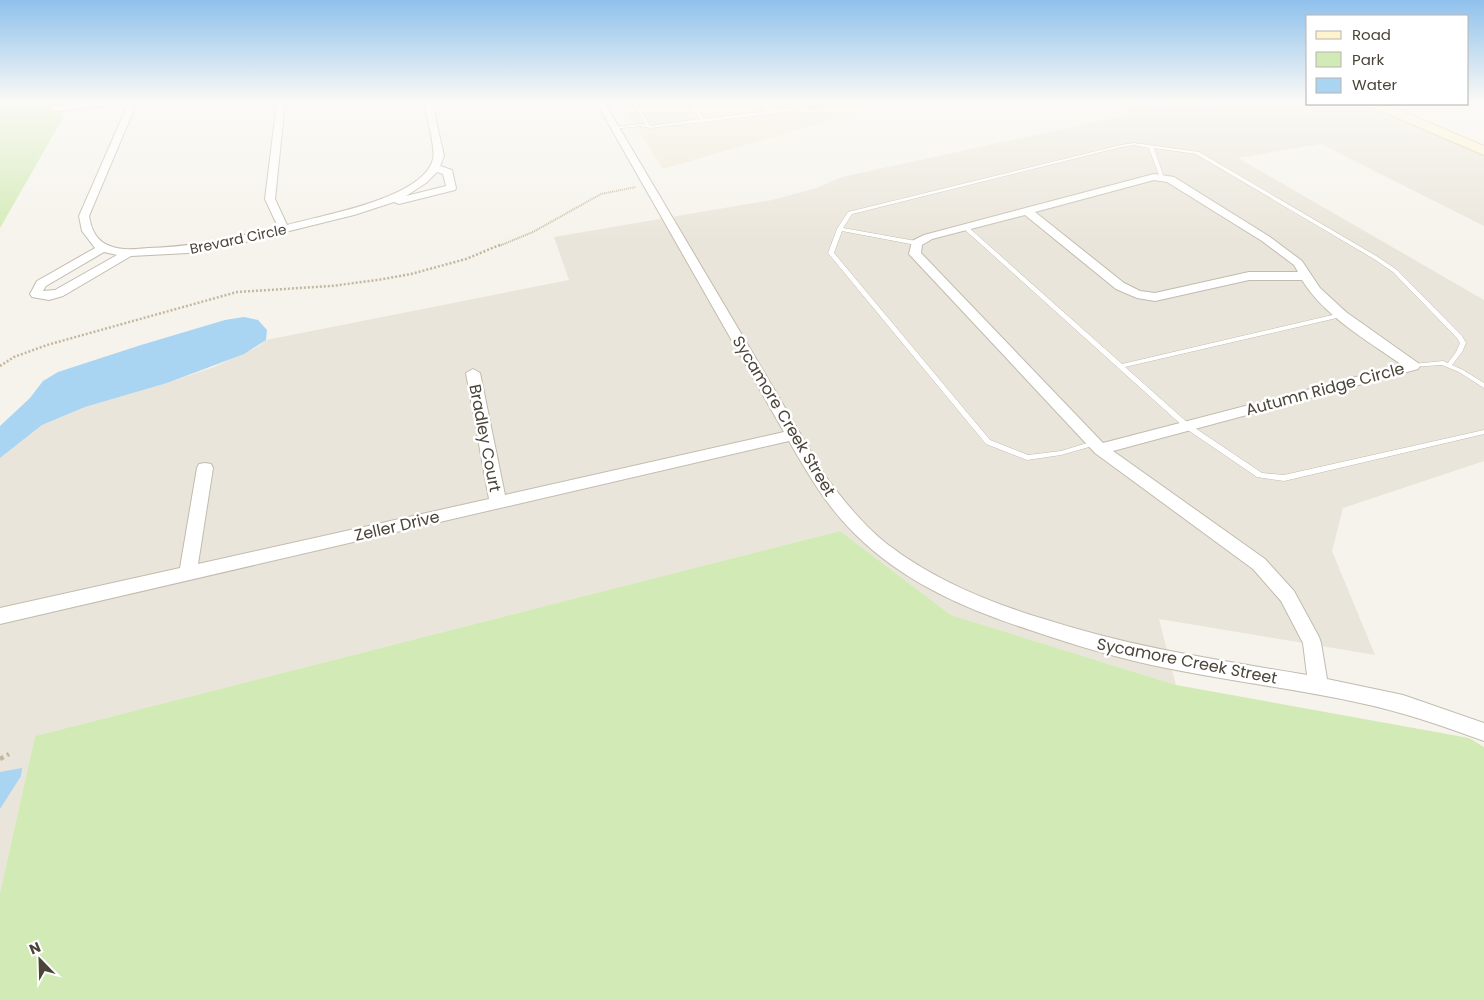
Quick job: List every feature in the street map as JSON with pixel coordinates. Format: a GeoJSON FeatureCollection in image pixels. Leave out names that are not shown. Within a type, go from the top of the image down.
{"type":"FeatureCollection","features":[{"type":"Feature","properties":{"kind":"street"},"geometry":{"type":"LineString","coordinates":[[113,149],[84,216],[84,225],[87,232],[104,248],[41,284],[36,294],[49,296],[59,293],[130,252]]}},
{"type":"Feature","properties":{"kind":"street"},"geometry":{"type":"LineString","coordinates":[[276,149],[270,199],[284,229]]}},
{"type":"Feature","properties":{"kind":"street"},"geometry":{"type":"LineString","coordinates":[[435,168],[439,156],[438,149]]}},
{"type":"Feature","properties":{"kind":"street","name":"Sycamore Creek Street"},"geometry":{"type":"LineString","coordinates":[[628,149],[820,481],[838,506],[862,531],[911,569],[964,599],[1006,616],[1135,654],[1318,686],[1392,702],[1447,718],[1484,732]]}},
{"type":"Feature","properties":{"kind":"street","name":"Brevard Circle"},"geometry":{"type":"LineString","coordinates":[[104,248],[130,252],[197,250],[384,202],[414,188],[435,168],[448,172],[451,188],[402,201],[384,202]]}},
{"type":"Feature","properties":{"kind":"street"},"geometry":{"type":"LineString","coordinates":[[1162,178],[1154,177],[928,237],[916,243],[915,254],[1097,446],[1259,564],[1288,596],[1312,643],[1318,686]]}},
{"type":"Feature","properties":{"kind":"street","name":"Autumn Ridge Circle"},"geometry":{"type":"LineString","coordinates":[[1162,178],[1170,179],[1266,239],[1298,263],[1315,290],[1341,315],[1413,366]]}},
{"type":"Feature","properties":{"kind":"street"},"geometry":{"type":"LineString","coordinates":[[1027,211],[1120,286],[1137,294],[1155,297],[1249,276],[1306,276]]}},
{"type":"Feature","properties":{"kind":"street","name":"Autumn Ridge Circle"},"geometry":{"type":"LineString","coordinates":[[1097,446],[1187,426],[1413,366]]}},
{"type":"Feature","properties":{"kind":"street","name":"Bradley Court"},"geometry":{"type":"LineString","coordinates":[[473,373],[498,503]]}},
{"type":"Feature","properties":{"kind":"street","name":"Zeller Drive"},"geometry":{"type":"LineString","coordinates":[[0,616],[794,435]]}},
{"type":"Feature","properties":{"kind":"street"},"geometry":{"type":"LineString","coordinates":[[188,574],[205,468]]}},
{"type":"Feature","properties":{"kind":"lane"},"geometry":{"type":"LineString","coordinates":[[1097,446],[1027,458],[988,442],[832,253],[840,229],[850,212],[1110,149]]}},
{"type":"Feature","properties":{"kind":"lane"},"geometry":{"type":"LineString","coordinates":[[1152,149],[1162,178]]}},
{"type":"Feature","properties":{"kind":"lane"},"geometry":{"type":"LineString","coordinates":[[1169,149],[1197,153],[1208,158],[1395,271],[1460,337],[1463,343],[1449,366]]}},
{"type":"Feature","properties":{"kind":"lane"},"geometry":{"type":"LineString","coordinates":[[965,227],[1187,426],[1260,475],[1284,478],[1484,432]]}},
{"type":"Feature","properties":{"kind":"lane"},"geometry":{"type":"LineString","coordinates":[[840,229],[916,243]]}},
{"type":"Feature","properties":{"kind":"lane"},"geometry":{"type":"LineString","coordinates":[[1120,366],[1341,315]]}},
{"type":"Feature","properties":{"kind":"lane"},"geometry":{"type":"LineString","coordinates":[[1413,366],[1443,363],[1461,371],[1484,386]]}},
{"type":"Feature","properties":{"kind":"path"},"geometry":{"type":"LineString","coordinates":[[0,366],[14,357],[47,345],[237,292],[331,286],[378,280],[411,274],[466,259],[533,232],[601,194],[648,185]]}},
{"type":"Feature","properties":{"kind":"path"},"geometry":{"type":"LineString","coordinates":[[0,759],[8,754]]}},
{"type":"Feature","properties":{"kind":"shaded area"},"geometry":{"type":"Polygon","coordinates":[[[650,149],[732,149],[663,169],[650,149]]]}},
{"type":"Feature","properties":{"kind":"shaded area"},"geometry":{"type":"Polygon","coordinates":[[[972,149],[1293,149],[1238,158],[1484,300],[1484,461],[1343,508],[1332,551],[1375,655],[1159,619],[1176,685],[951,615],[840,531],[35,736],[0,893],[0,458],[42,425],[85,407],[214,367],[259,346],[266,340],[569,280],[554,237],[772,200],[817,188],[842,177],[972,149]]]}},
{"type":"Feature","properties":{"kind":"shaded area"},"geometry":{"type":"Polygon","coordinates":[[[1330,149],[1467,149],[1484,156],[1484,226],[1330,149]]]}},
{"type":"Feature","properties":{"kind":"green space"},"geometry":{"type":"Polygon","coordinates":[[[0,149],[45,149],[0,228],[0,149]]]}},
{"type":"Feature","properties":{"kind":"green space"},"geometry":{"type":"Polygon","coordinates":[[[840,531],[951,615],[1176,685],[1469,738],[1484,747],[1484,1000],[0,1000],[0,893],[35,736],[840,531]]]}},
{"type":"Feature","properties":{"kind":"water"},"geometry":{"type":"Polygon","coordinates":[[[244,317],[258,320],[267,330],[266,340],[244,354],[167,383],[85,407],[42,425],[0,458],[0,426],[30,398],[43,381],[58,372],[225,320],[244,317]]]}},
{"type":"Feature","properties":{"kind":"water"},"geometry":{"type":"Polygon","coordinates":[[[22,768],[21,776],[0,809],[0,772],[22,768]]]}}]}
